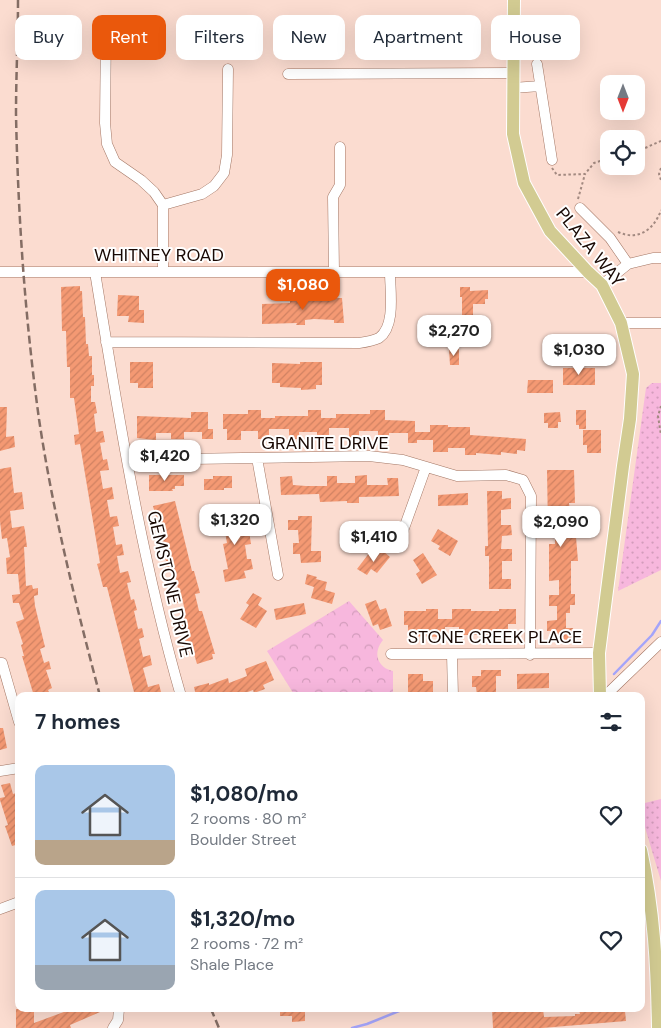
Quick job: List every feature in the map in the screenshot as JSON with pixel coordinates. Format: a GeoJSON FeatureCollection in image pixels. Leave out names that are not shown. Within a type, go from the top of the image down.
{"type":"FeatureCollection","features":[{"type":"Feature","properties":{"kind":"main road","name":"PLAZA WAY"},"geometry":{"type":"LineString","coordinates":[[514,0],[513,134],[524,183],[550,231],[602,285],[621,323],[632,374],[630,418],[599,654],[600,692]]}},
{"type":"Feature","properties":{"kind":"main road"},"geometry":{"type":"LineString","coordinates":[[645,871],[652,907],[657,955],[658,1028]]}},
{"type":"Feature","properties":{"kind":"street"},"geometry":{"type":"LineString","coordinates":[[106,60],[105,123],[107,144],[115,162],[141,180],[154,192],[163,205],[163,272]]}},
{"type":"Feature","properties":{"kind":"street"},"geometry":{"type":"LineString","coordinates":[[537,64],[552,160]]}},
{"type":"Feature","properties":{"kind":"street"},"geometry":{"type":"LineString","coordinates":[[163,205],[202,194],[214,186],[224,173],[227,155],[228,69]]}},
{"type":"Feature","properties":{"kind":"street"},"geometry":{"type":"LineString","coordinates":[[288,74],[513,73]]}},
{"type":"Feature","properties":{"kind":"street"},"geometry":{"type":"LineString","coordinates":[[513,88],[540,86]]}},
{"type":"Feature","properties":{"kind":"street"},"geometry":{"type":"LineString","coordinates":[[334,272],[333,197],[340,185],[340,147]]}},
{"type":"Feature","properties":{"kind":"street"},"geometry":{"type":"LineString","coordinates":[[580,208],[606,234],[628,264]]}},
{"type":"Feature","properties":{"kind":"street"},"geometry":{"type":"LineString","coordinates":[[602,285],[628,264],[661,258]]}},
{"type":"Feature","properties":{"kind":"street","name":"WHITNEY ROAD"},"geometry":{"type":"LineString","coordinates":[[0,272],[588,272]]}},
{"type":"Feature","properties":{"kind":"street","name":"GEMSTONE DRIVE"},"geometry":{"type":"LineString","coordinates":[[95,272],[142,540],[166,645],[180,692]]}},
{"type":"Feature","properties":{"kind":"street"},"geometry":{"type":"LineString","coordinates":[[106,342],[359,343],[372,341],[380,337],[390,321],[390,272]]}},
{"type":"Feature","properties":{"kind":"street"},"geometry":{"type":"LineString","coordinates":[[621,323],[661,323]]}},
{"type":"Feature","properties":{"kind":"street","name":"GRANITE DRIVE"},"geometry":{"type":"LineString","coordinates":[[128,460],[369,456],[402,460],[457,476],[506,475],[523,480],[531,496],[530,655]]}},
{"type":"Feature","properties":{"kind":"street"},"geometry":{"type":"LineString","coordinates":[[257,458],[278,575]]}},
{"type":"Feature","properties":{"kind":"street"},"geometry":{"type":"LineString","coordinates":[[403,531],[426,467]]}},
{"type":"Feature","properties":{"kind":"street"},"geometry":{"type":"LineString","coordinates":[[609,692],[661,642]]}},
{"type":"Feature","properties":{"kind":"street","name":"STONE CREEK PLACE"},"geometry":{"type":"LineString","coordinates":[[391,654],[599,654]]}},
{"type":"Feature","properties":{"kind":"street"},"geometry":{"type":"LineString","coordinates":[[452,654],[453,692]]}},
{"type":"Feature","properties":{"kind":"street"},"geometry":{"type":"LineString","coordinates":[[1,660],[15,708]]}},
{"type":"Feature","properties":{"kind":"street"},"geometry":{"type":"LineString","coordinates":[[0,771],[15,769]]}},
{"type":"Feature","properties":{"kind":"street"},"geometry":{"type":"LineString","coordinates":[[0,909],[15,903]]}},
{"type":"Feature","properties":{"kind":"street"},"geometry":{"type":"LineString","coordinates":[[113,1028],[118,1020],[119,1012]]}},
{"type":"Feature","properties":{"kind":"path"},"geometry":{"type":"LineString","coordinates":[[645,148],[661,141]]}},
{"type":"Feature","properties":{"kind":"path"},"geometry":{"type":"LineString","coordinates":[[552,160],[552,170],[557,175],[585,174]]}},
{"type":"Feature","properties":{"kind":"path"},"geometry":{"type":"LineString","coordinates":[[580,208],[578,197],[585,174],[594,163],[600,161]]}},
{"type":"Feature","properties":{"kind":"path"},"geometry":{"type":"LineString","coordinates":[[661,168],[659,174],[661,180]]}},
{"type":"Feature","properties":{"kind":"path"},"geometry":{"type":"LineString","coordinates":[[606,234],[616,232],[625,235],[639,235],[654,225],[661,210]]}},
{"type":"Feature","properties":{"kind":"path"},"geometry":{"type":"LineString","coordinates":[[661,406],[658,416],[661,435]]}},
{"type":"Feature","properties":{"kind":"green space"},"geometry":{"type":"Polygon","coordinates":[[[652,383],[661,383],[661,570],[618,591],[646,388],[652,383]]]}},
{"type":"Feature","properties":{"kind":"green space"},"geometry":{"type":"Polygon","coordinates":[[[349,601],[383,640],[377,655],[384,667],[393,671],[393,692],[293,692],[267,651],[349,601]]]}},
{"type":"Feature","properties":{"kind":"green space"},"geometry":{"type":"Polygon","coordinates":[[[661,799],[661,881],[645,827],[645,803],[661,799]]]}},
{"type":"Feature","properties":{"kind":"building"},"geometry":{"type":"Polygon","coordinates":[[[80,286],[80,291],[82,291],[86,344],[88,344],[89,356],[92,356],[92,375],[94,375],[94,386],[91,386],[91,402],[95,402],[97,413],[94,414],[96,432],[103,431],[105,442],[100,443],[103,460],[107,459],[109,470],[100,471],[103,489],[112,487],[114,499],[107,500],[110,517],[117,516],[119,526],[113,527],[116,545],[122,544],[124,555],[117,556],[120,573],[128,571],[131,582],[127,583],[131,600],[134,599],[137,610],[134,611],[138,629],[142,628],[144,637],[139,639],[143,657],[150,655],[152,665],[143,668],[148,687],[159,684],[161,692],[134,692],[107,587],[103,587],[97,564],[100,563],[80,444],[75,445],[74,435],[79,434],[74,398],[70,398],[70,367],[67,367],[66,331],[62,331],[61,287],[80,286]]]}},
{"type":"Feature","properties":{"kind":"building"},"geometry":{"type":"Polygon","coordinates":[[[460,287],[470,287],[470,291],[488,290],[488,299],[485,299],[485,304],[473,304],[473,319],[462,319],[460,287]]]}},
{"type":"Feature","properties":{"kind":"building"},"geometry":{"type":"Polygon","coordinates":[[[296,294],[308,294],[308,297],[314,298],[342,298],[344,323],[334,323],[334,320],[314,319],[305,320],[305,325],[296,325],[297,323],[262,324],[262,304],[290,303],[290,297],[296,297],[296,294]]]}},
{"type":"Feature","properties":{"kind":"building"},"geometry":{"type":"Polygon","coordinates":[[[118,295],[139,296],[139,310],[144,310],[144,323],[128,322],[129,316],[117,316],[118,295]]]}},
{"type":"Feature","properties":{"kind":"building"},"geometry":{"type":"Polygon","coordinates":[[[449,349],[459,349],[459,365],[450,365],[449,349]]]}},
{"type":"Feature","properties":{"kind":"building"},"geometry":{"type":"Polygon","coordinates":[[[130,362],[153,362],[153,388],[138,388],[138,383],[130,383],[130,362]]]}},
{"type":"Feature","properties":{"kind":"building"},"geometry":{"type":"Polygon","coordinates":[[[300,362],[322,362],[322,385],[316,385],[316,389],[301,390],[301,388],[280,387],[280,383],[272,383],[272,363],[300,364],[300,362]]]}},
{"type":"Feature","properties":{"kind":"building"},"geometry":{"type":"Polygon","coordinates":[[[563,368],[595,368],[595,385],[563,385],[563,368]]]}},
{"type":"Feature","properties":{"kind":"building"},"geometry":{"type":"Polygon","coordinates":[[[528,380],[553,380],[553,393],[527,393],[528,380]]]}},
{"type":"Feature","properties":{"kind":"building"},"geometry":{"type":"Polygon","coordinates":[[[0,407],[7,407],[6,437],[14,436],[15,447],[0,451],[0,407]]]}},
{"type":"Feature","properties":{"kind":"building"},"geometry":{"type":"Polygon","coordinates":[[[248,410],[261,410],[261,418],[308,416],[308,410],[321,410],[321,418],[336,418],[336,414],[370,414],[370,410],[385,410],[385,420],[415,421],[415,432],[430,432],[430,425],[470,427],[470,435],[526,439],[525,451],[517,450],[517,454],[501,452],[501,455],[476,453],[476,455],[465,455],[465,448],[448,448],[448,452],[433,452],[433,440],[417,440],[417,443],[408,443],[408,433],[389,433],[389,439],[378,439],[378,431],[359,431],[359,438],[349,438],[349,428],[329,428],[329,438],[317,438],[317,432],[299,432],[299,439],[289,439],[289,429],[269,429],[269,439],[258,439],[258,431],[241,431],[241,440],[227,440],[227,429],[223,429],[223,414],[248,414],[248,410]]]}},
{"type":"Feature","properties":{"kind":"building"},"geometry":{"type":"Polygon","coordinates":[[[576,410],[586,410],[586,429],[579,429],[579,425],[576,425],[576,410]]]}},
{"type":"Feature","properties":{"kind":"building"},"geometry":{"type":"Polygon","coordinates":[[[191,412],[208,412],[208,429],[213,429],[213,439],[202,439],[202,432],[184,432],[184,439],[171,439],[171,433],[156,433],[156,440],[137,438],[137,416],[191,418],[191,412]]]}},
{"type":"Feature","properties":{"kind":"building"},"geometry":{"type":"Polygon","coordinates":[[[560,412],[561,422],[558,422],[558,428],[548,428],[548,423],[544,423],[544,413],[560,412]]]}},
{"type":"Feature","properties":{"kind":"building"},"geometry":{"type":"Polygon","coordinates":[[[583,430],[601,430],[601,453],[587,453],[587,445],[583,445],[583,430]]]}},
{"type":"Feature","properties":{"kind":"building"},"geometry":{"type":"Polygon","coordinates":[[[11,467],[14,493],[22,492],[24,509],[10,511],[12,528],[24,526],[27,547],[24,547],[26,586],[32,585],[33,589],[38,588],[38,595],[34,596],[35,606],[45,647],[40,649],[44,663],[49,661],[51,669],[46,670],[52,688],[48,690],[49,692],[33,692],[22,656],[24,656],[21,645],[23,644],[16,622],[24,619],[19,603],[13,603],[12,595],[20,594],[18,574],[7,574],[6,558],[10,557],[7,538],[2,539],[0,469],[11,467]]]}},
{"type":"Feature","properties":{"kind":"building"},"geometry":{"type":"Polygon","coordinates":[[[547,470],[574,470],[575,503],[569,503],[570,511],[567,511],[567,526],[575,525],[578,561],[571,561],[571,594],[575,594],[575,605],[570,605],[570,613],[566,613],[566,628],[573,628],[574,640],[554,640],[554,631],[547,631],[547,621],[557,620],[557,606],[549,606],[549,595],[559,595],[559,580],[549,581],[549,544],[555,544],[555,529],[548,529],[547,470]]]}},
{"type":"Feature","properties":{"kind":"building"},"geometry":{"type":"Polygon","coordinates":[[[149,475],[184,475],[184,486],[175,486],[175,489],[172,489],[173,491],[149,491],[149,475]]]}},
{"type":"Feature","properties":{"kind":"building"},"geometry":{"type":"Polygon","coordinates":[[[367,475],[367,485],[388,485],[387,478],[398,478],[399,496],[359,497],[359,503],[347,503],[347,501],[320,502],[319,494],[281,495],[280,477],[292,476],[293,485],[327,486],[327,476],[337,476],[337,483],[355,483],[355,476],[367,475]]]}},
{"type":"Feature","properties":{"kind":"building"},"geometry":{"type":"Polygon","coordinates":[[[213,476],[232,476],[232,488],[204,490],[204,479],[213,479],[213,476]]]}},
{"type":"Feature","properties":{"kind":"building"},"geometry":{"type":"Polygon","coordinates":[[[487,491],[502,491],[502,499],[511,498],[511,509],[501,510],[501,525],[511,525],[512,535],[502,536],[501,549],[512,549],[512,561],[502,561],[502,579],[511,579],[511,589],[489,589],[489,556],[485,556],[485,546],[488,546],[487,491]]]}},
{"type":"Feature","properties":{"kind":"building"},"geometry":{"type":"Polygon","coordinates":[[[468,493],[468,505],[438,506],[438,495],[468,493]]]}},
{"type":"Feature","properties":{"kind":"building"},"geometry":{"type":"Polygon","coordinates":[[[175,501],[192,571],[194,571],[200,593],[195,594],[199,611],[202,611],[215,654],[212,654],[213,659],[197,664],[194,654],[185,656],[182,646],[186,645],[182,627],[180,628],[177,617],[186,615],[183,602],[177,603],[176,599],[172,599],[170,590],[178,588],[174,571],[166,572],[164,562],[166,561],[158,534],[164,533],[159,516],[156,517],[153,506],[175,501]]]}},
{"type":"Feature","properties":{"kind":"building"},"geometry":{"type":"Polygon","coordinates":[[[243,505],[245,515],[234,517],[238,533],[249,531],[251,544],[245,545],[247,559],[251,559],[253,569],[244,571],[246,578],[225,582],[223,570],[228,569],[223,544],[227,543],[221,509],[243,505]]]}},
{"type":"Feature","properties":{"kind":"building"},"geometry":{"type":"Polygon","coordinates":[[[298,516],[312,516],[311,551],[321,551],[321,562],[301,563],[300,554],[293,554],[293,543],[299,543],[298,530],[288,530],[288,520],[298,520],[298,516]]]}},
{"type":"Feature","properties":{"kind":"building"},"geometry":{"type":"Polygon","coordinates":[[[349,522],[372,522],[371,534],[362,534],[362,543],[348,543],[349,522]]]}},
{"type":"Feature","properties":{"kind":"building"},"geometry":{"type":"Polygon","coordinates":[[[438,529],[458,541],[450,556],[438,549],[440,546],[431,541],[438,529]]]}},
{"type":"Feature","properties":{"kind":"building"},"geometry":{"type":"Polygon","coordinates":[[[382,550],[390,557],[377,573],[371,569],[367,575],[357,569],[370,552],[377,556],[382,550]]]}},
{"type":"Feature","properties":{"kind":"building"},"geometry":{"type":"Polygon","coordinates":[[[423,553],[437,575],[422,584],[416,574],[420,571],[413,560],[423,553]]]}},
{"type":"Feature","properties":{"kind":"building"},"geometry":{"type":"Polygon","coordinates":[[[307,574],[327,582],[325,590],[335,593],[332,604],[311,598],[314,587],[305,584],[307,574]]]}},
{"type":"Feature","properties":{"kind":"building"},"geometry":{"type":"Polygon","coordinates":[[[253,593],[262,598],[258,605],[267,611],[256,628],[240,619],[249,605],[246,603],[253,593]]]}},
{"type":"Feature","properties":{"kind":"building"},"geometry":{"type":"Polygon","coordinates":[[[376,600],[380,610],[386,608],[392,626],[380,630],[378,624],[373,626],[365,604],[376,600]]]}},
{"type":"Feature","properties":{"kind":"building"},"geometry":{"type":"Polygon","coordinates":[[[304,603],[306,614],[276,620],[274,609],[304,603]]]}},
{"type":"Feature","properties":{"kind":"building"},"geometry":{"type":"Polygon","coordinates":[[[426,609],[438,609],[438,619],[452,619],[452,609],[499,611],[499,609],[516,609],[516,624],[508,624],[508,633],[494,633],[494,635],[459,635],[459,627],[445,627],[445,637],[408,636],[408,625],[404,625],[404,611],[426,611],[426,609]]]}},
{"type":"Feature","properties":{"kind":"building"},"geometry":{"type":"Polygon","coordinates":[[[266,661],[274,680],[263,685],[265,689],[257,692],[253,690],[248,692],[195,692],[194,687],[209,683],[209,685],[228,678],[229,683],[247,676],[245,669],[266,661]]]}},
{"type":"Feature","properties":{"kind":"building"},"geometry":{"type":"Polygon","coordinates":[[[481,670],[501,670],[501,676],[496,676],[496,692],[477,692],[476,687],[472,687],[472,676],[481,676],[481,670]]]}},
{"type":"Feature","properties":{"kind":"building"},"geometry":{"type":"Polygon","coordinates":[[[549,673],[549,688],[517,689],[517,674],[549,673]]]}},
{"type":"Feature","properties":{"kind":"building"},"geometry":{"type":"Polygon","coordinates":[[[408,674],[423,674],[423,681],[433,681],[433,692],[408,692],[408,674]]]}},
{"type":"Feature","properties":{"kind":"building"},"geometry":{"type":"Polygon","coordinates":[[[0,728],[3,728],[7,748],[0,750],[0,728]]]}},
{"type":"Feature","properties":{"kind":"building"},"geometry":{"type":"Polygon","coordinates":[[[10,783],[13,794],[15,793],[15,845],[12,846],[5,826],[8,825],[0,800],[0,798],[5,797],[1,785],[10,783]]]}},
{"type":"Feature","properties":{"kind":"building"},"geometry":{"type":"Polygon","coordinates":[[[16,1012],[34,1012],[34,1023],[64,1012],[100,1012],[70,1025],[71,1028],[16,1028],[16,1012]]]}},
{"type":"Feature","properties":{"kind":"building"},"geometry":{"type":"Polygon","coordinates":[[[280,1012],[305,1012],[305,1021],[292,1022],[292,1016],[280,1016],[280,1012]]]}},
{"type":"Feature","properties":{"kind":"building"},"geometry":{"type":"Polygon","coordinates":[[[492,1012],[543,1012],[544,1017],[575,1016],[575,1014],[580,1014],[580,1012],[625,1012],[626,1021],[542,1028],[493,1028],[492,1012]]]}},
{"type":"Feature","properties":{"kind":"waterway"},"geometry":{"type":"LineString","coordinates":[[614,674],[652,635],[661,621]]}},
{"type":"Feature","properties":{"kind":"waterway"},"geometry":{"type":"LineString","coordinates":[[352,1028],[397,1012]]}},
{"type":"Feature","properties":{"kind":"railway"},"geometry":{"type":"LineString","coordinates":[[18,0],[16,114],[18,190],[26,305],[34,381],[58,524],[99,692]]}},
{"type":"Feature","properties":{"kind":"railway"},"geometry":{"type":"LineString","coordinates":[[212,1012],[219,1028]]}}]}
